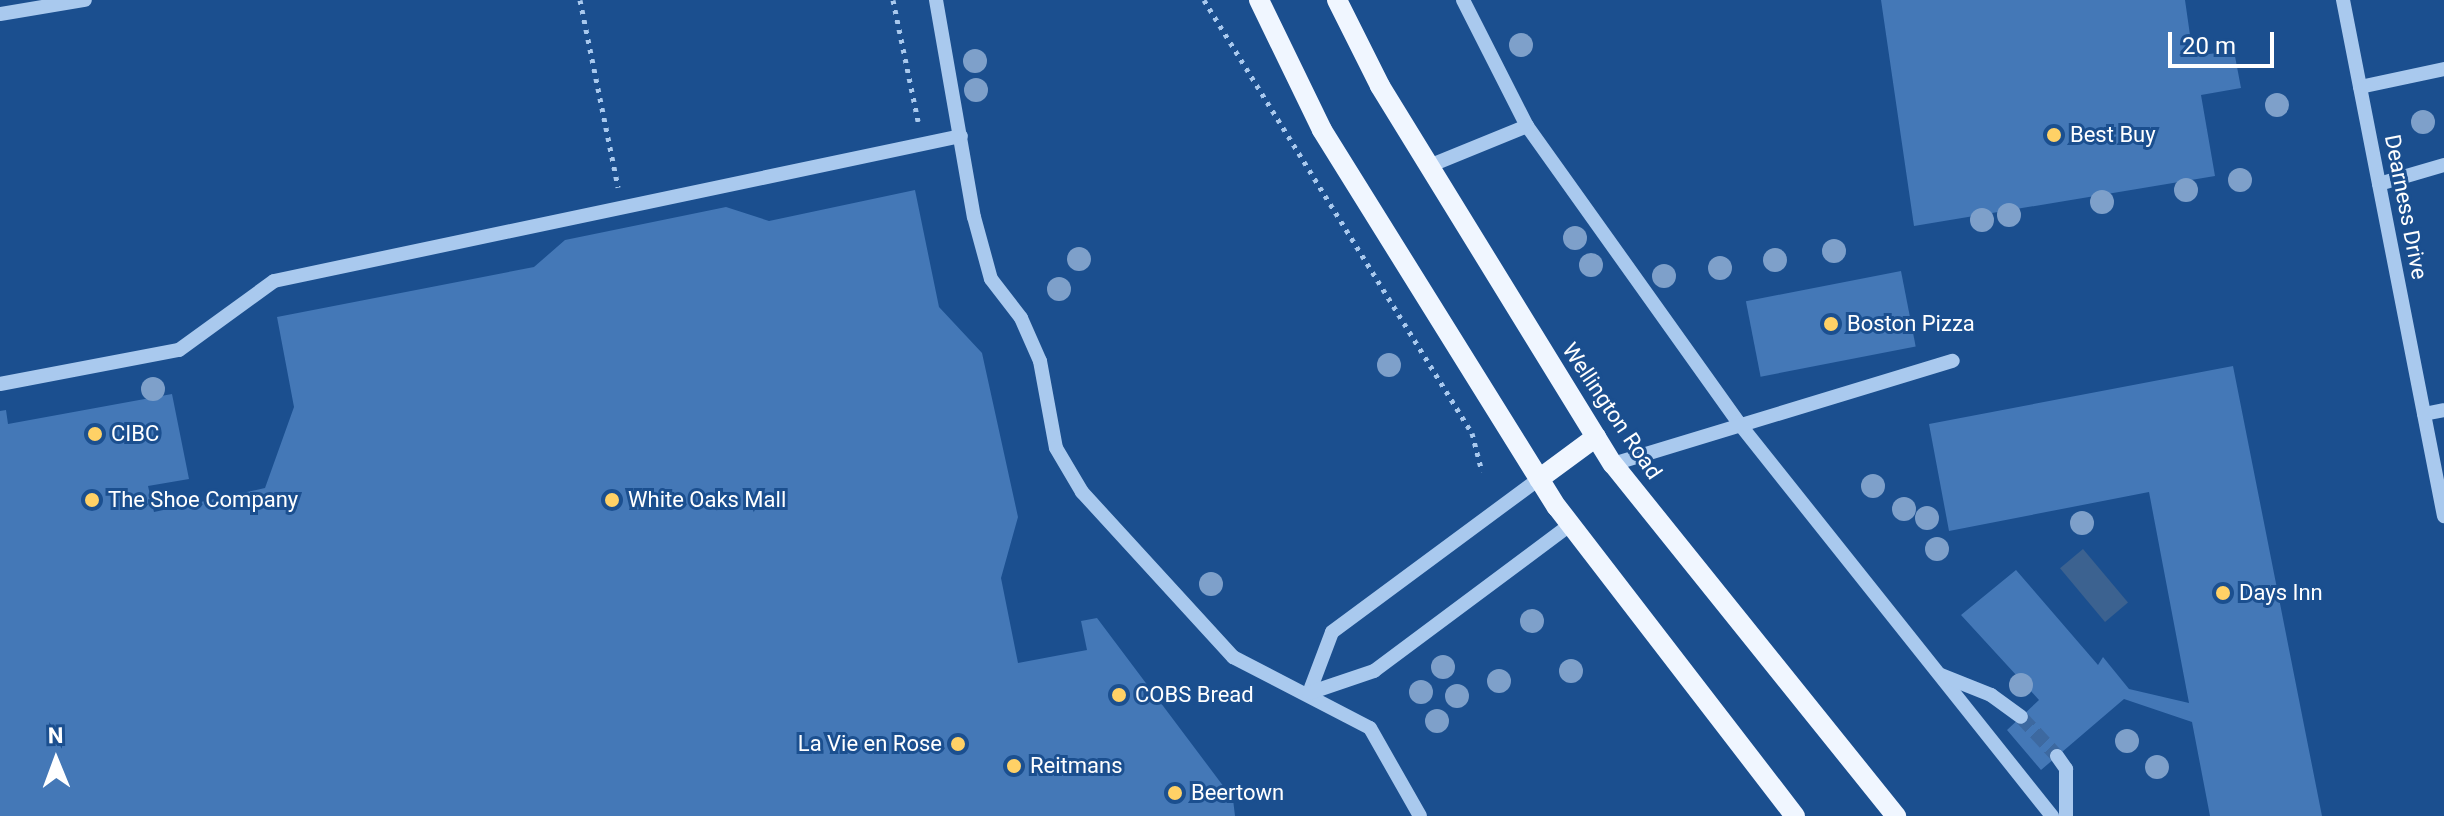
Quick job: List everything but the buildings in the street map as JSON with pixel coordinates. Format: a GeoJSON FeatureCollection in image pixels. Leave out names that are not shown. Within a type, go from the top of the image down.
{"type":"FeatureCollection","features":[{"type":"Feature","properties":{"kind":"main road"},"geometry":{"type":"LineString","coordinates":[[1259,0],[1322,130],[1539,479],[1570,525],[1795,816]]}},
{"type":"Feature","properties":{"kind":"main road","name":"Wellington Road"},"geometry":{"type":"LineString","coordinates":[[1337,0],[1429,166],[1613,464],[1896,816]]}},
{"type":"Feature","properties":{"kind":"main road"},"geometry":{"type":"LineString","coordinates":[[1539,479],[1596,437]]}},
{"type":"Feature","properties":{"kind":"street"},"geometry":{"type":"LineString","coordinates":[[0,14],[85,0]]}},
{"type":"Feature","properties":{"kind":"street"},"geometry":{"type":"LineString","coordinates":[[936,0],[991,279],[1021,318],[1040,361],[1056,448],[1082,492],[1233,657],[1309,693],[1370,728],[1420,816]]}},
{"type":"Feature","properties":{"kind":"street"},"geometry":{"type":"LineString","coordinates":[[1463,0],[1527,126],[1738,422],[2052,816]]}},
{"type":"Feature","properties":{"kind":"street","name":"Dearness Drive"},"geometry":{"type":"LineString","coordinates":[[2343,0],[2444,516]]}},
{"type":"Feature","properties":{"kind":"street"},"geometry":{"type":"LineString","coordinates":[[2360,87],[2444,69]]}},
{"type":"Feature","properties":{"kind":"street"},"geometry":{"type":"LineString","coordinates":[[1429,166],[1527,126]]}},
{"type":"Feature","properties":{"kind":"street"},"geometry":{"type":"LineString","coordinates":[[0,384],[179,350],[274,281],[961,136]]}},
{"type":"Feature","properties":{"kind":"street"},"geometry":{"type":"LineString","coordinates":[[2379,184],[2444,165]]}},
{"type":"Feature","properties":{"kind":"street"},"geometry":{"type":"LineString","coordinates":[[1613,464],[1738,422],[1953,361]]}},
{"type":"Feature","properties":{"kind":"street"},"geometry":{"type":"LineString","coordinates":[[2424,414],[2444,410]]}},
{"type":"Feature","properties":{"kind":"street"},"geometry":{"type":"LineString","coordinates":[[1309,693],[1332,632],[1539,479]]}},
{"type":"Feature","properties":{"kind":"street"},"geometry":{"type":"LineString","coordinates":[[1309,693],[1374,671],[1570,525]]}},
{"type":"Feature","properties":{"kind":"street"},"geometry":{"type":"LineString","coordinates":[[1939,675],[1991,695],[2021,717]]}},
{"type":"Feature","properties":{"kind":"street"},"geometry":{"type":"LineString","coordinates":[[2057,756],[2066,769],[2066,816]]}},
{"type":"Feature","properties":{"kind":"path"},"geometry":{"type":"LineString","coordinates":[[580,0],[622,207]]}},
{"type":"Feature","properties":{"kind":"path"},"geometry":{"type":"LineString","coordinates":[[893,0],[922,144]]}},
{"type":"Feature","properties":{"kind":"path"},"geometry":{"type":"LineString","coordinates":[[1204,0],[1472,433],[1482,472]]}},
{"type":"Feature","properties":{"kind":"water"},"geometry":{"type":"Polygon","coordinates":[[[2083,549],[2128,603],[2105,622],[2060,568],[2083,549]]]}},
{"type":"Feature","properties":{"kind":"tunnel"},"geometry":{"type":"LineString","coordinates":[[2021,717],[2057,756]]}},
{"type":"Feature","properties":{"kind":"place","name":"Best Buy"},"geometry":{"type":"Point","coordinates":[2054,135]}},
{"type":"Feature","properties":{"kind":"place","name":"Boston Pizza"},"geometry":{"type":"Point","coordinates":[1831,324]}},
{"type":"Feature","properties":{"kind":"place","name":"CIBC"},"geometry":{"type":"Point","coordinates":[95,434]}},
{"type":"Feature","properties":{"kind":"place","name":"The Shoe Company"},"geometry":{"type":"Point","coordinates":[92,500]}},
{"type":"Feature","properties":{"kind":"place","name":"White Oaks Mall"},"geometry":{"type":"Point","coordinates":[612,500]}},
{"type":"Feature","properties":{"kind":"place","name":"Days Inn"},"geometry":{"type":"Point","coordinates":[2223,593]}},
{"type":"Feature","properties":{"kind":"place","name":"COBS Bread"},"geometry":{"type":"Point","coordinates":[1119,695]}},
{"type":"Feature","properties":{"kind":"place","name":"La Vie en Rose"},"geometry":{"type":"Point","coordinates":[958,744]}},
{"type":"Feature","properties":{"kind":"place","name":"Reitmans"},"geometry":{"type":"Point","coordinates":[1014,766]}},
{"type":"Feature","properties":{"kind":"place","name":"Beertown"},"geometry":{"type":"Point","coordinates":[1175,793]}}]}
